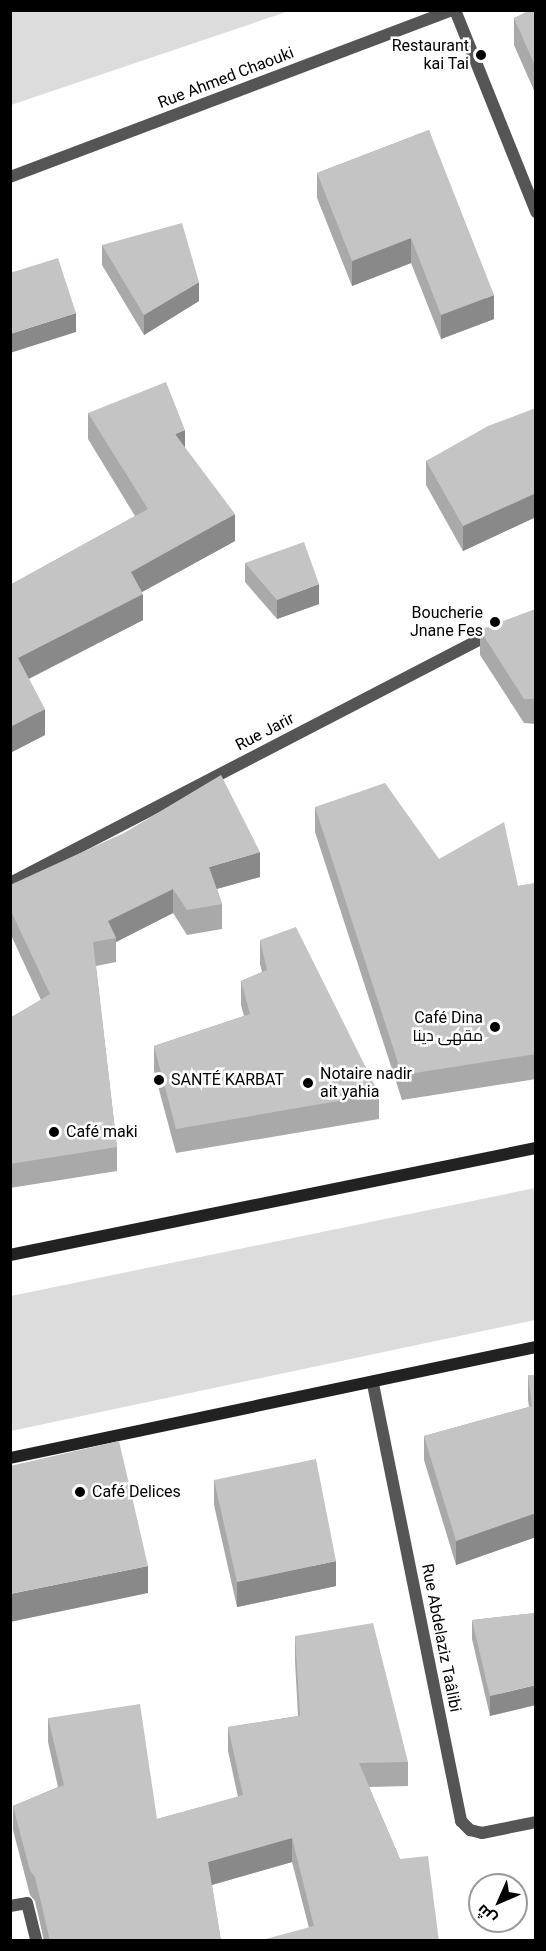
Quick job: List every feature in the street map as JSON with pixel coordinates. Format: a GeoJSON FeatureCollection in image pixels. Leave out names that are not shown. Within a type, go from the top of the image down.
{"type":"FeatureCollection","features":[{"type":"Feature","properties":{"kind":"main road"},"geometry":{"type":"LineString","coordinates":[[10,1255],[536,1148]]}},
{"type":"Feature","properties":{"kind":"main road"},"geometry":{"type":"LineString","coordinates":[[10,1458],[373,1384],[536,1347]]}},
{"type":"Feature","properties":{"kind":"street","name":"Rue Ahmed Chaouki"},"geometry":{"type":"LineString","coordinates":[[10,177],[454,10]]}},
{"type":"Feature","properties":{"kind":"street"},"geometry":{"type":"LineString","coordinates":[[454,10],[536,212]]}},
{"type":"Feature","properties":{"kind":"street","name":"Rue Jarir"},"geometry":{"type":"LineString","coordinates":[[10,883],[504,627]]}},
{"type":"Feature","properties":{"kind":"street","name":"Rue Abdelaziz Taâlibi"},"geometry":{"type":"LineString","coordinates":[[373,1384],[461,1821],[470,1830],[482,1833],[536,1822]]}},
{"type":"Feature","properties":{"kind":"street"},"geometry":{"type":"LineString","coordinates":[[10,1906],[27,1903],[36,1941]]}},
{"type":"Feature","properties":{"kind":"shaded area"},"geometry":{"type":"Polygon","coordinates":[[[11,10],[289,10],[289,11],[11,105],[11,10]]]}},
{"type":"Feature","properties":{"kind":"shaded area"},"geometry":{"type":"Polygon","coordinates":[[[535,1188],[535,1320],[11,1431],[11,1296],[535,1188]]]}},
{"type":"Feature","properties":{"kind":"building"},"geometry":{"type":"Polygon","coordinates":[[[530,10],[536,10],[536,68],[514,18],[530,10]]]}},
{"type":"Feature","properties":{"kind":"building"},"geometry":{"type":"Polygon","coordinates":[[[429,130],[494,295],[441,315],[411,238],[352,261],[317,173],[429,130]]]}},
{"type":"Feature","properties":{"kind":"building"},"geometry":{"type":"Polygon","coordinates":[[[182,223],[199,282],[144,315],[102,245],[182,223]]]}},
{"type":"Feature","properties":{"kind":"building"},"geometry":{"type":"Polygon","coordinates":[[[58,258],[76,313],[10,334],[10,273],[58,258]]]}},
{"type":"Feature","properties":{"kind":"building"},"geometry":{"type":"Polygon","coordinates":[[[166,382],[185,430],[175,434],[235,514],[131,572],[143,594],[18,658],[45,709],[10,727],[10,585],[148,509],[88,413],[166,382]]]}},
{"type":"Feature","properties":{"kind":"building"},"geometry":{"type":"Polygon","coordinates":[[[536,408],[536,493],[463,526],[426,461],[488,426],[536,408]]]}},
{"type":"Feature","properties":{"kind":"building"},"geometry":{"type":"Polygon","coordinates":[[[304,542],[319,584],[277,600],[245,563],[304,542]]]}},
{"type":"Feature","properties":{"kind":"building"},"geometry":{"type":"Polygon","coordinates":[[[536,609],[536,699],[524,699],[480,630],[536,609]]]}},
{"type":"Feature","properties":{"kind":"building"},"geometry":{"type":"Polygon","coordinates":[[[221,775],[260,852],[209,867],[222,904],[187,910],[173,889],[108,921],[116,938],[93,942],[117,1147],[10,1164],[10,1018],[50,994],[10,909],[10,885],[124,833],[221,775]]]}},
{"type":"Feature","properties":{"kind":"building"},"geometry":{"type":"Polygon","coordinates":[[[385,783],[439,859],[504,822],[518,886],[536,883],[536,1054],[402,1075],[315,807],[385,783]]]}},
{"type":"Feature","properties":{"kind":"building"},"geometry":{"type":"Polygon","coordinates":[[[296,927],[379,1094],[176,1129],[154,1046],[250,1014],[241,981],[267,970],[260,940],[296,927]]]}},
{"type":"Feature","properties":{"kind":"building"},"geometry":{"type":"Polygon","coordinates":[[[528,1375],[536,1375],[536,1513],[456,1541],[424,1436],[532,1406],[528,1375]]]}},
{"type":"Feature","properties":{"kind":"building"},"geometry":{"type":"Polygon","coordinates":[[[119,1441],[148,1566],[10,1594],[10,1466],[119,1441]]]}},
{"type":"Feature","properties":{"kind":"building"},"geometry":{"type":"Polygon","coordinates":[[[316,1459],[336,1561],[237,1582],[214,1480],[316,1459]]]}},
{"type":"Feature","properties":{"kind":"building"},"geometry":{"type":"Polygon","coordinates":[[[536,1613],[536,1685],[490,1696],[472,1620],[536,1613]]]}},
{"type":"Feature","properties":{"kind":"building"},"geometry":{"type":"Polygon","coordinates":[[[373,1623],[408,1762],[359,1763],[400,1859],[428,1856],[439,1941],[258,1941],[314,1926],[292,1838],[208,1862],[221,1941],[50,1941],[35,1877],[30,1871],[13,1806],[64,1785],[48,1718],[140,1704],[157,1819],[243,1795],[228,1727],[300,1716],[295,1636],[373,1623]]]}},
{"type":"Feature","properties":{"kind":"place","name":"Restaurant kai Tai"},"geometry":{"type":"Point","coordinates":[481,55]}},
{"type":"Feature","properties":{"kind":"place","name":"Boucherie Jnane Fes"},"geometry":{"type":"Point","coordinates":[495,622]}},
{"type":"Feature","properties":{"kind":"place","name":"Café Dina مقهى دينا"},"geometry":{"type":"Point","coordinates":[495,1027]}},
{"type":"Feature","properties":{"kind":"place","name":"SANTÉ KARBAT"},"geometry":{"type":"Point","coordinates":[159,1080]}},
{"type":"Feature","properties":{"kind":"place","name":"Notaire nadir ait yahia"},"geometry":{"type":"Point","coordinates":[308,1083]}},
{"type":"Feature","properties":{"kind":"place","name":"Café maki"},"geometry":{"type":"Point","coordinates":[54,1132]}},
{"type":"Feature","properties":{"kind":"place","name":"Café Delices"},"geometry":{"type":"Point","coordinates":[80,1492]}}]}
